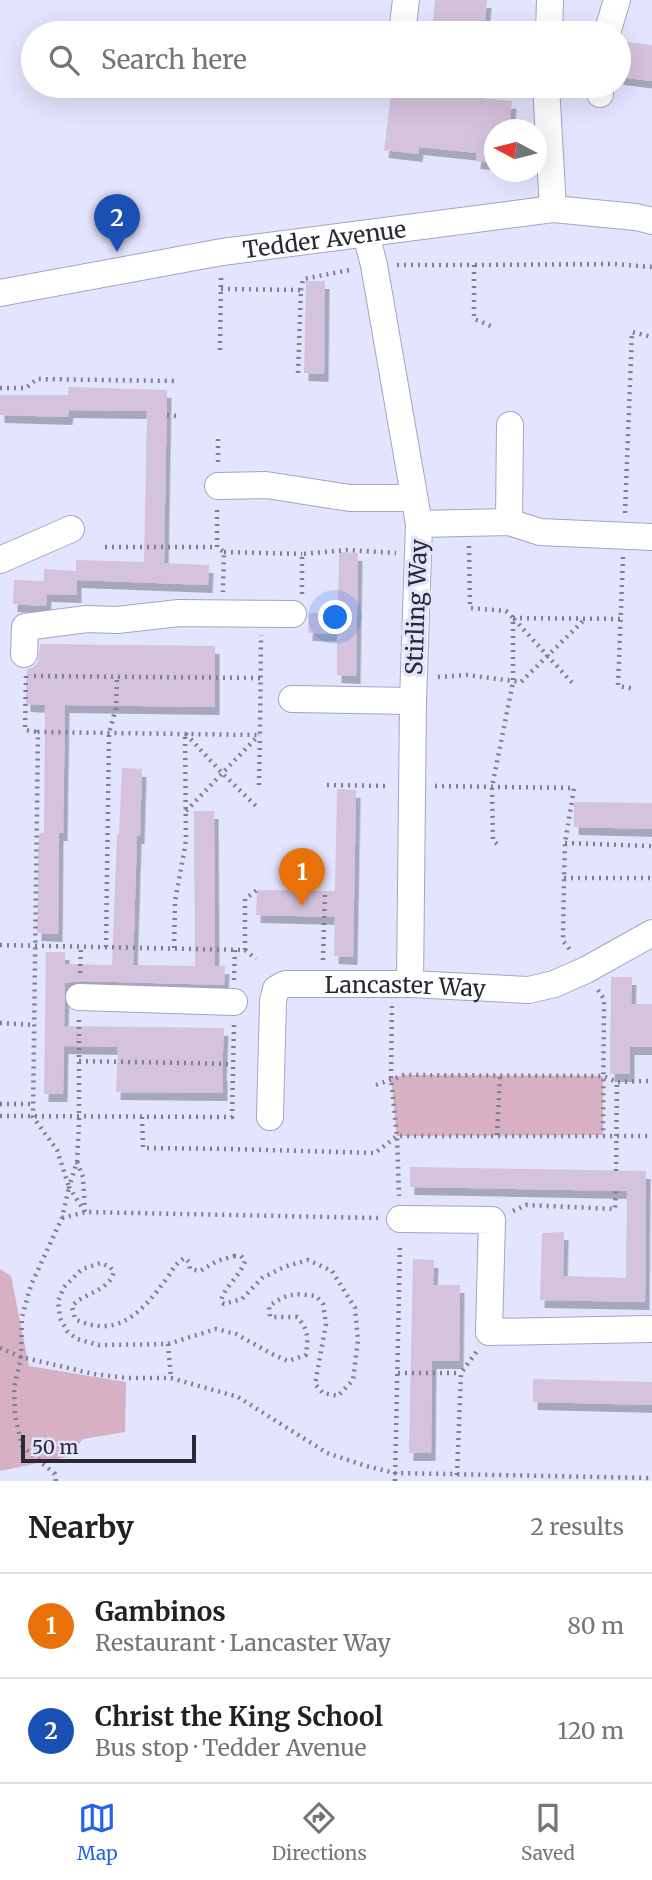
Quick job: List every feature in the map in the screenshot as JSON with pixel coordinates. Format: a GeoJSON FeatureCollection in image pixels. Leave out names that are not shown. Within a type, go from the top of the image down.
{"type":"FeatureCollection","features":[{"type":"Feature","properties":{"kind":"street"},"geometry":{"type":"LineString","coordinates":[[403,21],[406,0]]}},
{"type":"Feature","properties":{"kind":"street"},"geometry":{"type":"LineString","coordinates":[[550,21],[551,0]]}},
{"type":"Feature","properties":{"kind":"street"},"geometry":{"type":"LineString","coordinates":[[611,21],[617,0]]}},
{"type":"Feature","properties":{"kind":"street"},"geometry":{"type":"LineString","coordinates":[[547,98],[553,209]]}},
{"type":"Feature","properties":{"kind":"street","name":"Tedder Avenue"},"geometry":{"type":"LineString","coordinates":[[0,293],[222,252],[553,209],[652,221]]}},
{"type":"Feature","properties":{"kind":"street","name":"Stirling Way"},"geometry":{"type":"LineString","coordinates":[[366,234],[374,265],[417,511],[410,984]]}},
{"type":"Feature","properties":{"kind":"street"},"geometry":{"type":"LineString","coordinates":[[509,522],[510,425]]}},
{"type":"Feature","properties":{"kind":"street"},"geometry":{"type":"LineString","coordinates":[[218,486],[266,485],[350,498],[469,523],[509,522],[540,532],[652,537]]}},
{"type":"Feature","properties":{"kind":"street"},"geometry":{"type":"LineString","coordinates":[[0,560],[71,528]]}},
{"type":"Feature","properties":{"kind":"street"},"geometry":{"type":"LineString","coordinates":[[24,654],[25,627],[87,619],[117,620],[179,613],[293,614]]}},
{"type":"Feature","properties":{"kind":"street"},"geometry":{"type":"LineString","coordinates":[[292,699],[413,689]]}},
{"type":"Feature","properties":{"kind":"street","name":"Lancaster Way"},"geometry":{"type":"LineString","coordinates":[[270,1117],[272,1001],[276,989],[285,984],[410,984],[529,990],[554,985],[652,933]]}},
{"type":"Feature","properties":{"kind":"street"},"geometry":{"type":"LineString","coordinates":[[79,997],[234,1002]]}},
{"type":"Feature","properties":{"kind":"street"},"geometry":{"type":"LineString","coordinates":[[400,1219],[492,1220],[489,1332],[652,1329]]}},
{"type":"Feature","properties":{"kind":"path"},"geometry":{"type":"LineString","coordinates":[[220,350],[222,252]]}},
{"type":"Feature","properties":{"kind":"path"},"geometry":{"type":"LineString","coordinates":[[298,373],[303,279],[374,265],[614,264],[652,267]]}},
{"type":"Feature","properties":{"kind":"path"},"geometry":{"type":"LineString","coordinates":[[474,265],[474,319],[491,326]]}},
{"type":"Feature","properties":{"kind":"path"},"geometry":{"type":"LineString","coordinates":[[221,289],[301,290]]}},
{"type":"Feature","properties":{"kind":"path"},"geometry":{"type":"LineString","coordinates":[[635,689],[618,687],[632,332],[652,337]]}},
{"type":"Feature","properties":{"kind":"path"},"geometry":{"type":"LineString","coordinates":[[0,388],[26,388],[37,379],[177,381]]}},
{"type":"Feature","properties":{"kind":"path"},"geometry":{"type":"LineString","coordinates":[[167,415],[176,416]]}},
{"type":"Feature","properties":{"kind":"path"},"geometry":{"type":"LineString","coordinates":[[217,547],[218,436]]}},
{"type":"Feature","properties":{"kind":"path"},"geometry":{"type":"LineString","coordinates":[[469,523],[470,608],[506,611],[575,686]]}},
{"type":"Feature","properties":{"kind":"path"},"geometry":{"type":"LineString","coordinates":[[105,547],[217,547],[224,552],[302,554],[347,551],[418,554]]}},
{"type":"Feature","properties":{"kind":"path"},"geometry":{"type":"LineString","coordinates":[[222,614],[224,552]]}},
{"type":"Feature","properties":{"kind":"path"},"geometry":{"type":"LineString","coordinates":[[293,614],[302,614],[302,554]]}},
{"type":"Feature","properties":{"kind":"path"},"geometry":{"type":"LineString","coordinates":[[259,785],[261,614]]}},
{"type":"Feature","properties":{"kind":"path"},"geometry":{"type":"LineString","coordinates":[[513,618],[621,619]]}},
{"type":"Feature","properties":{"kind":"path"},"geometry":{"type":"LineString","coordinates":[[497,844],[493,841],[492,787],[513,682],[513,618]]}},
{"type":"Feature","properties":{"kind":"path"},"geometry":{"type":"LineString","coordinates":[[413,689],[467,675],[521,682],[586,619]]}},
{"type":"Feature","properties":{"kind":"path"},"geometry":{"type":"LineString","coordinates":[[260,678],[24,676],[24,730],[260,735]]}},
{"type":"Feature","properties":{"kind":"path"},"geometry":{"type":"LineString","coordinates":[[106,947],[109,733],[116,708],[117,677]]}},
{"type":"Feature","properties":{"kind":"path"},"geometry":{"type":"LineString","coordinates":[[38,732],[33,1117],[57,1150],[69,1187],[86,1212]]}},
{"type":"Feature","properties":{"kind":"path"},"geometry":{"type":"LineString","coordinates":[[185,734],[259,809]]}},
{"type":"Feature","properties":{"kind":"path"},"geometry":{"type":"LineString","coordinates":[[174,948],[175,901],[186,841],[185,734]]}},
{"type":"Feature","properties":{"kind":"path"},"geometry":{"type":"LineString","coordinates":[[186,811],[260,735]]}},
{"type":"Feature","properties":{"kind":"path"},"geometry":{"type":"LineString","coordinates":[[327,785],[574,788],[565,844],[563,941],[604,999],[603,1135]]}},
{"type":"Feature","properties":{"kind":"path"},"geometry":{"type":"LineString","coordinates":[[565,844],[652,846]]}},
{"type":"Feature","properties":{"kind":"path"},"geometry":{"type":"LineString","coordinates":[[564,878],[652,878]]}},
{"type":"Feature","properties":{"kind":"path"},"geometry":{"type":"LineString","coordinates":[[245,950],[245,899],[257,890]]}},
{"type":"Feature","properties":{"kind":"path"},"geometry":{"type":"LineString","coordinates":[[322,983],[325,891]]}},
{"type":"Feature","properties":{"kind":"path"},"geometry":{"type":"LineString","coordinates":[[0,945],[235,949],[245,950],[256,959]]}},
{"type":"Feature","properties":{"kind":"path"},"geometry":{"type":"LineString","coordinates":[[56,1481],[55,1474],[22,1446],[15,1415],[14,1388],[21,1357],[22,1317],[31,1285],[62,1218],[77,1162],[81,946]]}},
{"type":"Feature","properties":{"kind":"path"},"geometry":{"type":"LineString","coordinates":[[0,1116],[232,1116],[235,949]]}},
{"type":"Feature","properties":{"kind":"path"},"geometry":{"type":"LineString","coordinates":[[0,1023],[35,1025]]}},
{"type":"Feature","properties":{"kind":"path"},"geometry":{"type":"LineString","coordinates":[[79,1061],[233,1064]]}},
{"type":"Feature","properties":{"kind":"path"},"geometry":{"type":"LineString","coordinates":[[376,1085],[404,1075],[603,1076],[617,1082],[652,1081]]}},
{"type":"Feature","properties":{"kind":"path"},"geometry":{"type":"LineString","coordinates":[[497,1135],[500,1075]]}},
{"type":"Feature","properties":{"kind":"path"},"geometry":{"type":"LineString","coordinates":[[616,1171],[617,1082]]}},
{"type":"Feature","properties":{"kind":"path"},"geometry":{"type":"LineString","coordinates":[[0,1104],[34,1104]]}},
{"type":"Feature","properties":{"kind":"path"},"geometry":{"type":"LineString","coordinates":[[142,1117],[143,1148],[375,1153],[397,1136],[652,1136]]}},
{"type":"Feature","properties":{"kind":"path"},"geometry":{"type":"LineString","coordinates":[[77,1162],[83,1177],[86,1212]]}},
{"type":"Feature","properties":{"kind":"path"},"geometry":{"type":"LineString","coordinates":[[492,1220],[526,1205],[615,1209],[615,1190]]}},
{"type":"Feature","properties":{"kind":"path"},"geometry":{"type":"LineString","coordinates":[[62,1218],[86,1212],[400,1219]]}},
{"type":"Feature","properties":{"kind":"path"},"geometry":{"type":"LineString","coordinates":[[240,1256],[245,1261],[242,1271],[222,1296],[221,1303],[224,1304],[242,1299],[262,1278],[284,1267],[308,1260],[332,1271],[355,1308],[358,1340],[353,1380],[338,1396],[323,1394],[315,1384],[326,1324],[323,1304],[316,1296],[285,1296],[269,1306],[270,1317],[298,1317],[306,1326],[306,1355],[288,1361],[236,1334],[216,1329],[168,1344],[100,1345],[77,1339],[67,1331],[60,1318],[58,1301],[64,1287],[82,1269],[101,1263],[110,1267],[114,1272],[109,1284],[79,1298],[72,1306],[75,1319],[87,1325],[105,1327],[122,1324],[141,1308],[177,1262],[185,1258],[190,1269],[200,1270],[217,1261],[240,1256]]}},
{"type":"Feature","properties":{"kind":"path"},"geometry":{"type":"LineString","coordinates":[[457,1475],[461,1373],[489,1332]]}},
{"type":"Feature","properties":{"kind":"path"},"geometry":{"type":"LineString","coordinates":[[168,1344],[171,1378]]}},
{"type":"Feature","properties":{"kind":"path"},"geometry":{"type":"LineString","coordinates":[[0,1348],[21,1357],[94,1374],[127,1378],[171,1378],[238,1397],[327,1453],[395,1473],[524,1478],[652,1478]]}},
{"type":"Feature","properties":{"kind":"path"},"geometry":{"type":"LineString","coordinates":[[398,1373],[461,1373]]}},
{"type":"Feature","properties":{"kind":"shaded area"},"geometry":{"type":"Polygon","coordinates":[[[404,1075],[603,1076],[603,1135],[397,1136],[391,1078],[404,1075]]]}},
{"type":"Feature","properties":{"kind":"shaded area"},"geometry":{"type":"Polygon","coordinates":[[[0,1269],[11,1276],[29,1366],[126,1382],[125,1432],[83,1439],[67,1457],[0,1471],[0,1269]]]}},
{"type":"Feature","properties":{"kind":"building"},"geometry":{"type":"Polygon","coordinates":[[[435,0],[487,0],[485,21],[433,21],[435,0]]]}},
{"type":"Feature","properties":{"kind":"building"},"geometry":{"type":"Polygon","coordinates":[[[631,42],[652,45],[652,81],[631,78],[631,42]]]}},
{"type":"Feature","properties":{"kind":"building"},"geometry":{"type":"Polygon","coordinates":[[[391,98],[478,98],[512,101],[510,119],[484,119],[484,162],[476,161],[477,153],[419,147],[418,154],[384,150],[391,98]]]}},
{"type":"Feature","properties":{"kind":"building"},"geometry":{"type":"Polygon","coordinates":[[[306,281],[325,281],[324,374],[304,373],[306,281]]]}},
{"type":"Feature","properties":{"kind":"building"},"geometry":{"type":"Polygon","coordinates":[[[69,387],[167,390],[164,563],[209,565],[208,585],[77,580],[77,595],[47,594],[46,606],[13,604],[14,580],[44,581],[44,569],[76,571],[76,560],[144,562],[147,411],[69,410],[68,417],[0,415],[0,395],[68,395],[69,387]]]}},
{"type":"Feature","properties":{"kind":"building"},"geometry":{"type":"Polygon","coordinates":[[[339,552],[358,553],[356,676],[337,675],[337,634],[308,633],[309,613],[338,613],[339,552]]]}},
{"type":"Feature","properties":{"kind":"building"},"geometry":{"type":"Polygon","coordinates":[[[40,644],[215,646],[215,707],[65,705],[58,934],[37,933],[39,833],[44,833],[45,705],[26,704],[26,684],[27,669],[38,662],[40,644]]]}},
{"type":"Feature","properties":{"kind":"building"},"geometry":{"type":"Polygon","coordinates":[[[122,768],[142,769],[133,965],[195,966],[194,811],[214,811],[215,966],[225,966],[224,985],[80,981],[65,983],[64,1026],[224,1028],[223,1093],[116,1092],[118,1047],[64,1046],[63,1094],[44,1094],[46,952],[65,952],[65,964],[112,965],[122,768]]]}},
{"type":"Feature","properties":{"kind":"building"},"geometry":{"type":"Polygon","coordinates":[[[337,789],[356,790],[353,957],[334,956],[335,917],[256,915],[257,890],[335,891],[337,789]]]}},
{"type":"Feature","properties":{"kind":"building"},"geometry":{"type":"Polygon","coordinates":[[[574,802],[652,803],[652,829],[574,827],[574,802]]]}},
{"type":"Feature","properties":{"kind":"building"},"geometry":{"type":"Polygon","coordinates":[[[611,977],[632,977],[631,1004],[652,1004],[652,1047],[630,1047],[630,1074],[610,1074],[611,977]]]}},
{"type":"Feature","properties":{"kind":"building"},"geometry":{"type":"Polygon","coordinates":[[[410,1167],[646,1171],[645,1302],[540,1300],[542,1233],[564,1232],[563,1276],[626,1278],[627,1191],[410,1187],[410,1167]]]}},
{"type":"Feature","properties":{"kind":"building"},"geometry":{"type":"Polygon","coordinates":[[[413,1259],[434,1260],[433,1285],[460,1285],[459,1361],[432,1361],[431,1453],[409,1453],[413,1259]]]}},
{"type":"Feature","properties":{"kind":"building"},"geometry":{"type":"Polygon","coordinates":[[[533,1379],[652,1382],[652,1405],[533,1402],[533,1379]]]}},
{"type":"Feature","properties":{"kind":"place","name":"Christ the King School"},"geometry":{"type":"Point","coordinates":[117,252]}},
{"type":"Feature","properties":{"kind":"place","name":"Gambinos"},"geometry":{"type":"Point","coordinates":[302,906]}}]}
